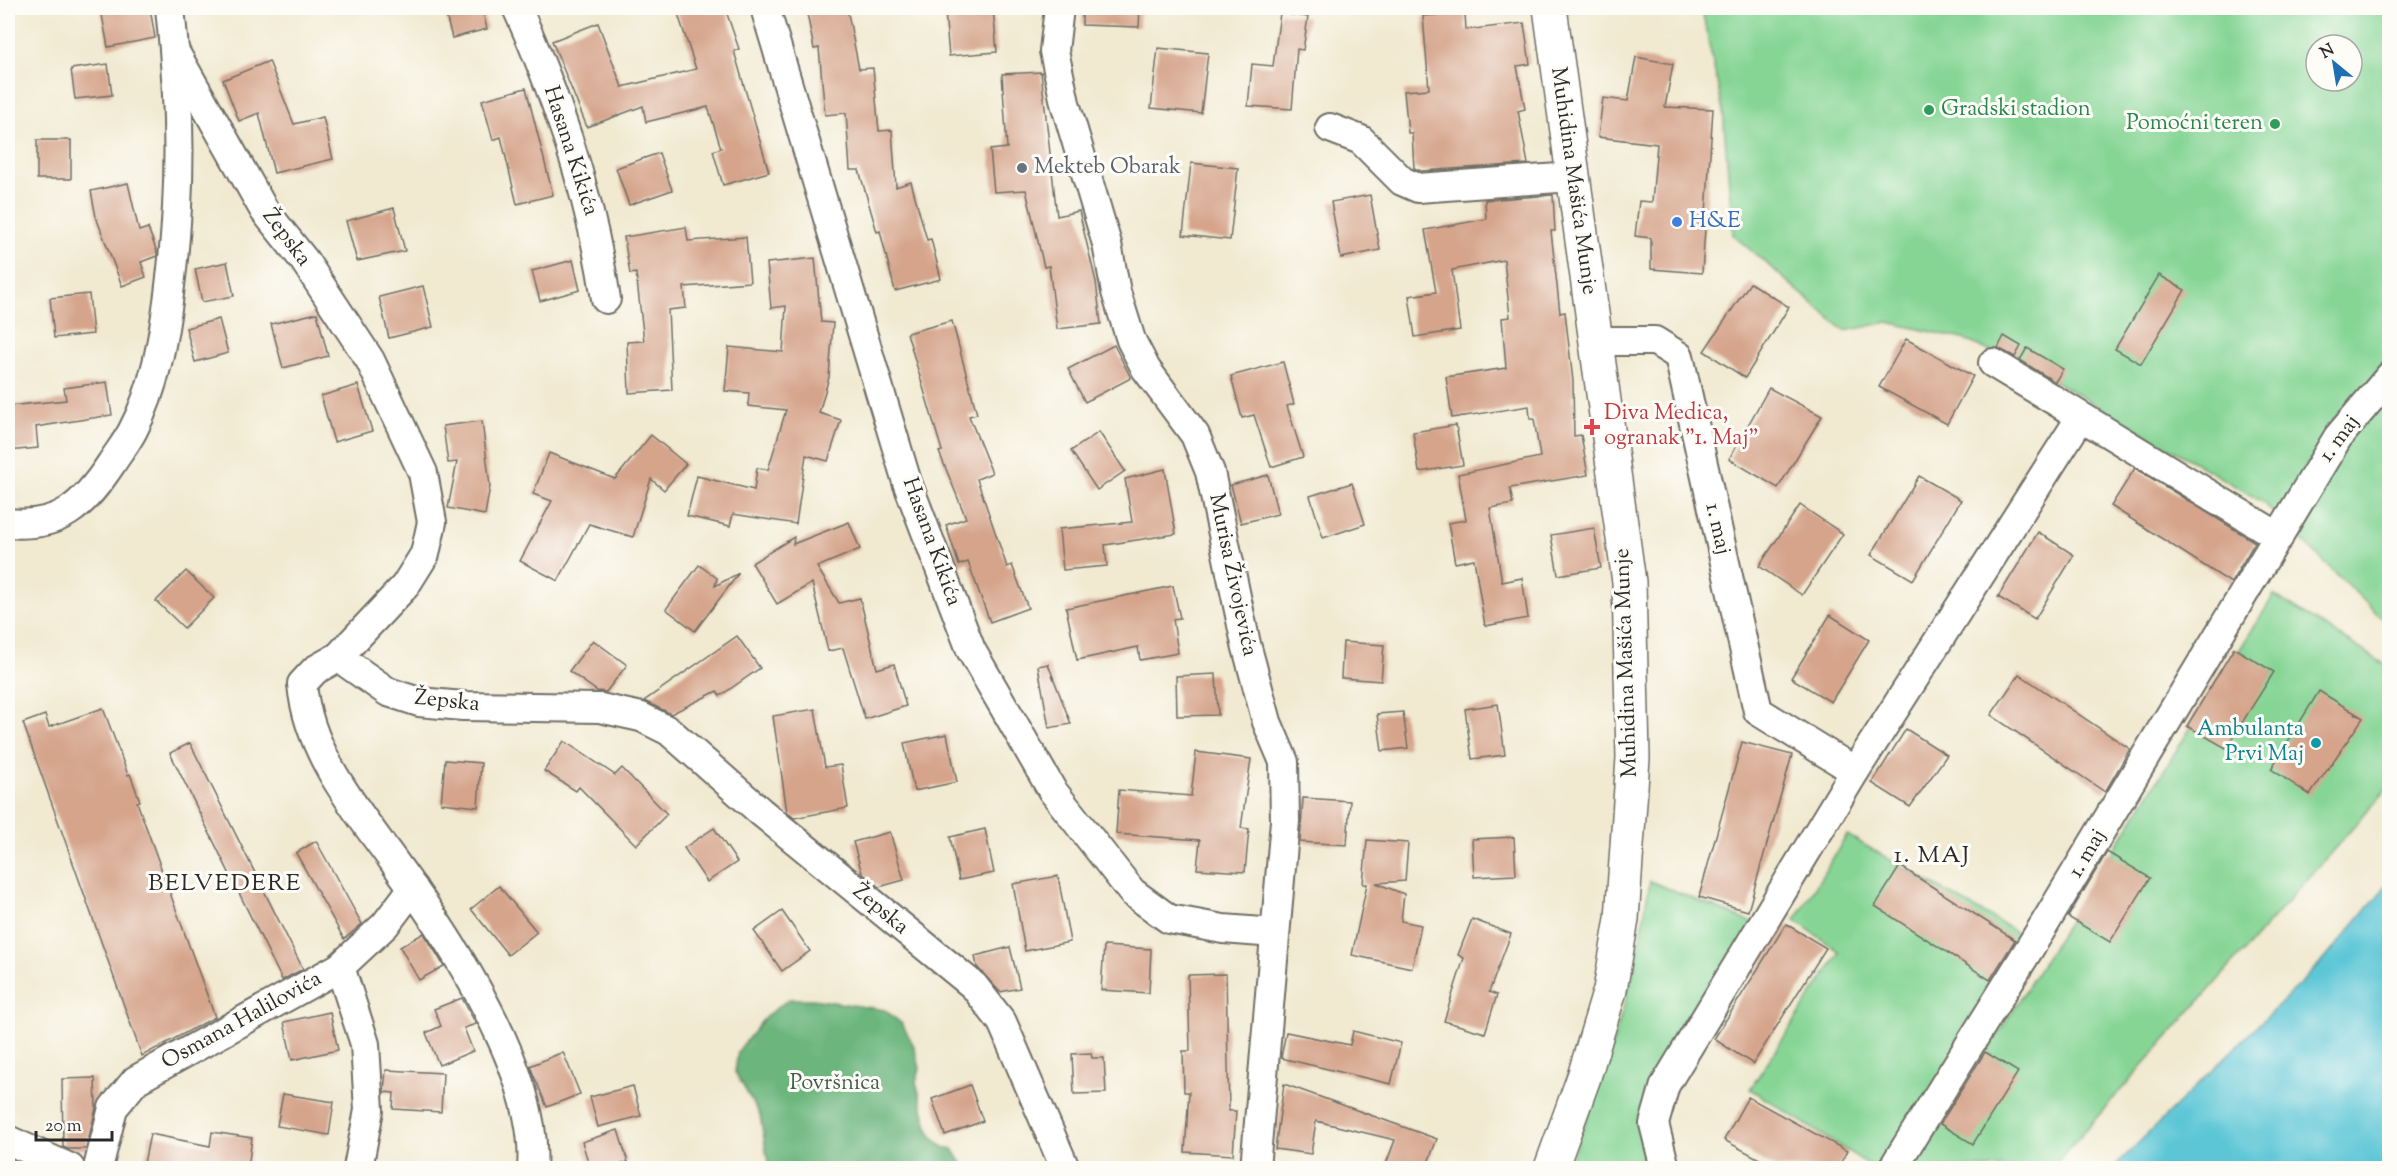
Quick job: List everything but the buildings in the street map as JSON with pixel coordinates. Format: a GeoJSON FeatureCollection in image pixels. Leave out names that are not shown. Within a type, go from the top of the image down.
{"type":"FeatureCollection","features":[{"type":"Feature","properties":{"kind":"main road","name":"Muhidina Mašića Munje"},"geometry":{"type":"LineString","coordinates":[[1550,8],[1629,582],[1633,758],[1622,919],[1610,990],[1584,1077],[1551,1168]]}},
{"type":"Feature","properties":{"kind":"street"},"geometry":{"type":"LineString","coordinates":[[8,524],[38,523],[55,519],[74,509],[97,484],[134,430],[157,367],[176,243],[181,169],[175,52],[170,8]]}},
{"type":"Feature","properties":{"kind":"street","name":"Hasana Kikića"},"geometry":{"type":"LineString","coordinates":[[517,8],[538,55],[574,153],[598,242],[606,299]]}},
{"type":"Feature","properties":{"kind":"street","name":"Hasana Kikića"},"geometry":{"type":"LineString","coordinates":[[765,8],[907,482],[971,650],[1052,790],[1132,892],[1169,919],[1223,929],[1275,933]]}},
{"type":"Feature","properties":{"kind":"street","name":"Murisa Živojevića"},"geometry":{"type":"LineString","coordinates":[[1059,8],[1054,51],[1065,103],[1107,244],[1119,301],[1131,340],[1146,369],[1195,435],[1210,472],[1244,635],[1267,722],[1284,762],[1285,821],[1255,1168]]}},
{"type":"Feature","properties":{"kind":"street","name":"Žepska"},"geometry":{"type":"LineString","coordinates":[[175,52],[264,210],[304,260],[370,360],[423,473],[432,522],[425,554],[405,586],[338,657],[388,692],[419,702],[464,706],[600,708],[641,717],[669,731],[761,812],[974,986],[1002,1022],[1065,1168]]}},
{"type":"Feature","properties":{"kind":"street"},"geometry":{"type":"LineString","coordinates":[[1330,128],[1361,140],[1402,181],[1418,188],[1572,177]]}},
{"type":"Feature","properties":{"kind":"street","name":"1. maj"},"geometry":{"type":"LineString","coordinates":[[1595,341],[1655,341],[1679,356],[1758,711],[1855,771]]}},
{"type":"Feature","properties":{"kind":"street"},"geometry":{"type":"LineString","coordinates":[[1993,363],[2279,537]]}},
{"type":"Feature","properties":{"kind":"street","name":"1. maj"},"geometry":{"type":"LineString","coordinates":[[1893,1168],[2044,925],[2338,437],[2390,376]]}},
{"type":"Feature","properties":{"kind":"street"},"geometry":{"type":"LineString","coordinates":[[1665,1168],[1654,1124],[1665,1085],[1855,771],[2081,417]]}},
{"type":"Feature","properties":{"kind":"street"},"geometry":{"type":"LineString","coordinates":[[338,657],[315,670],[302,684],[310,724],[327,764],[413,888],[462,964],[519,1077],[532,1131],[532,1168]]}},
{"type":"Feature","properties":{"kind":"street","name":"Osmana Halilovića"},"geometry":{"type":"LineString","coordinates":[[98,1168],[113,1108],[136,1080],[340,967],[385,926],[413,888]]}},
{"type":"Feature","properties":{"kind":"street"},"geometry":{"type":"LineString","coordinates":[[340,967],[365,1044],[369,1110],[358,1168]]}},
{"type":"Feature","properties":{"kind":"street"},"geometry":{"type":"LineString","coordinates":[[8,1140],[70,1168]]}},
{"type":"Feature","properties":{"kind":"green space"},"geometry":{"type":"Polygon","coordinates":[[[1607,8],[2389,8],[2389,625],[2261,501],[2053,380],[1963,339],[1888,322],[1845,331],[1733,235],[1723,111],[1702,10],[1607,10],[1607,8]]]}},
{"type":"Feature","properties":{"kind":"green space"},"geometry":{"type":"Polygon","coordinates":[[[2274,595],[2389,667],[2389,787],[2052,1168],[1914,1168],[2274,595]]]}},
{"type":"Feature","properties":{"kind":"green space"},"geometry":{"type":"Polygon","coordinates":[[[1847,835],[2025,937],[1886,1168],[1874,1168],[1750,1089],[1840,952],[1795,920],[1847,835]]]}},
{"type":"Feature","properties":{"kind":"green space"},"geometry":{"type":"Polygon","coordinates":[[[1650,881],[1753,923],[1643,1130],[1649,1168],[1568,1168],[1606,1066],[1635,968],[1650,881]]]}},
{"type":"Feature","properties":{"kind":"green space","name":"Površnica"},"geometry":{"type":"Polygon","coordinates":[[[789,999],[813,999],[885,1010],[902,1024],[914,1046],[920,1068],[916,1082],[930,1134],[943,1147],[953,1149],[965,1168],[769,1168],[760,1115],[735,1072],[738,1051],[766,1016],[789,999]]]}},
{"type":"Feature","properties":{"kind":"water"},"geometry":{"type":"Polygon","coordinates":[[[2389,882],[2389,1168],[2113,1168],[2324,960],[2389,882]]]}},
{"type":"Feature","properties":{"kind":"place","name":"Gradski stadion"},"geometry":{"type":"Point","coordinates":[1929,110]}},
{"type":"Feature","properties":{"kind":"place","name":"Pomoćni teren"},"geometry":{"type":"Point","coordinates":[2275,124]}},
{"type":"Feature","properties":{"kind":"place","name":"Mekteb Obarak"},"geometry":{"type":"Point","coordinates":[1022,168]}},
{"type":"Feature","properties":{"kind":"place","name":"H&E"},"geometry":{"type":"Point","coordinates":[1677,222]}},
{"type":"Feature","properties":{"kind":"place","name":"Diva Medica, ogranak \"1. Maj\""},"geometry":{"type":"Point","coordinates":[1592,427]}},
{"type":"Feature","properties":{"kind":"place","name":"Ambulanta Prvi Maj"},"geometry":{"type":"Point","coordinates":[2316,743]}},
{"type":"Feature","properties":{"kind":"district","name":"1. MAJ"},"geometry":{"type":"Point","coordinates":[1932,856]}},
{"type":"Feature","properties":{"kind":"district","name":"BELVEDERE"},"geometry":{"type":"Point","coordinates":[225,884]}}]}
